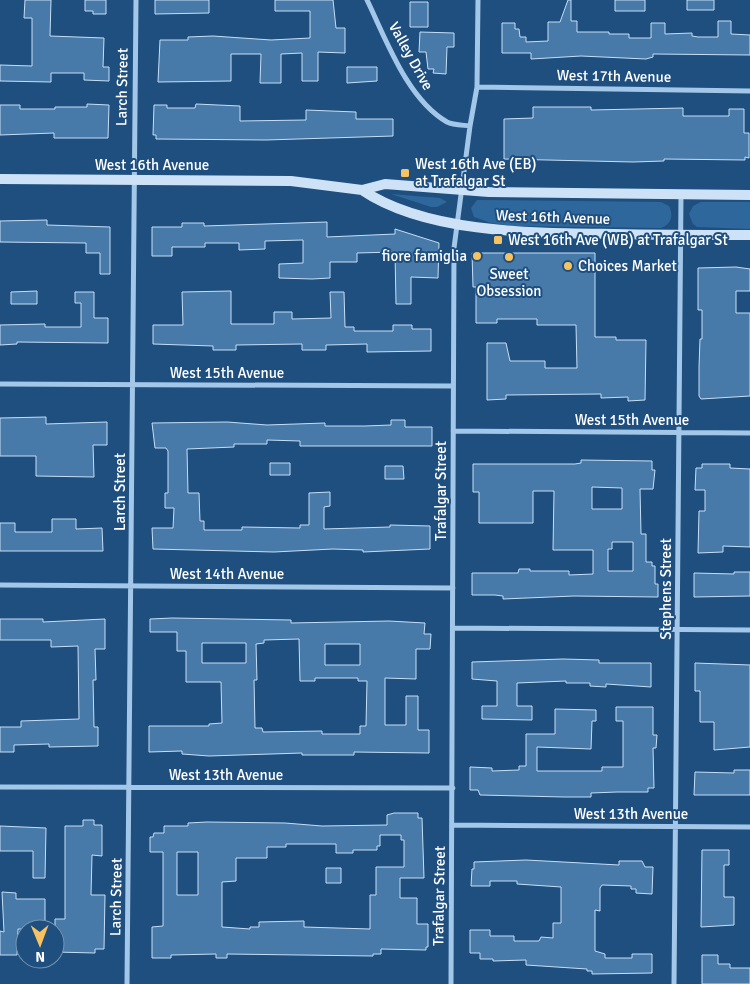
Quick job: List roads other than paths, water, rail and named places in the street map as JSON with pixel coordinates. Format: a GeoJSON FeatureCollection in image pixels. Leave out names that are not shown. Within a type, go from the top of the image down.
{"type":"FeatureCollection","features":[{"type":"Feature","properties":{"kind":"main road","name":"West 16th Avenue"},"geometry":{"type":"LineString","coordinates":[[0,179],[291,181],[362,190],[385,184],[461,190],[750,195]]}},
{"type":"Feature","properties":{"kind":"main road","name":"West 16th Avenue"},"geometry":{"type":"LineString","coordinates":[[362,190],[381,203],[457,223],[490,229],[536,234],[750,235]]}},
{"type":"Feature","properties":{"kind":"street","name":"Larch Street"},"geometry":{"type":"LineString","coordinates":[[127,984],[136,0]]}},
{"type":"Feature","properties":{"kind":"street","name":"Valley Drive"},"geometry":{"type":"LineString","coordinates":[[367,0],[398,63],[421,100],[448,123],[470,126]]}},
{"type":"Feature","properties":{"kind":"street","name":"Trafalgar Street"},"geometry":{"type":"LineString","coordinates":[[450,984],[453,788],[454,248],[477,87],[478,0]]}},
{"type":"Feature","properties":{"kind":"street","name":"West 17th Avenue"},"geometry":{"type":"LineString","coordinates":[[477,87],[750,91]]}},
{"type":"Feature","properties":{"kind":"street","name":"Stephens Street"},"geometry":{"type":"LineString","coordinates":[[674,984],[681,195]]}},
{"type":"Feature","properties":{"kind":"street","name":"West 15th Avenue"},"geometry":{"type":"LineString","coordinates":[[0,384],[453,386]]}},
{"type":"Feature","properties":{"kind":"street","name":"West 15th Avenue"},"geometry":{"type":"LineString","coordinates":[[453,431],[750,433]]}},
{"type":"Feature","properties":{"kind":"street","name":"West 14th Avenue"},"geometry":{"type":"LineString","coordinates":[[0,585],[453,588]]}},
{"type":"Feature","properties":{"kind":"street"},"geometry":{"type":"LineString","coordinates":[[453,628],[750,630]]}},
{"type":"Feature","properties":{"kind":"street","name":"West 13th Avenue"},"geometry":{"type":"LineString","coordinates":[[0,786],[453,788]]}},
{"type":"Feature","properties":{"kind":"street","name":"West 13th Avenue"},"geometry":{"type":"LineString","coordinates":[[452,825],[750,827]]}},
{"type":"Feature","properties":{"kind":"place","name":"West 16th Ave (EB) at Trafalgar St"},"geometry":{"type":"Point","coordinates":[405,173]}},
{"type":"Feature","properties":{"kind":"place","name":"West 16th Ave (WB) at Trafalgar St"},"geometry":{"type":"Point","coordinates":[498,240]}},
{"type":"Feature","properties":{"kind":"place","name":"fiore famiglia"},"geometry":{"type":"Point","coordinates":[477,256]}},
{"type":"Feature","properties":{"kind":"place","name":"Sweet Obsession"},"geometry":{"type":"Point","coordinates":[509,257]}},
{"type":"Feature","properties":{"kind":"place","name":"Choices Market"},"geometry":{"type":"Point","coordinates":[568,266]}}]}
